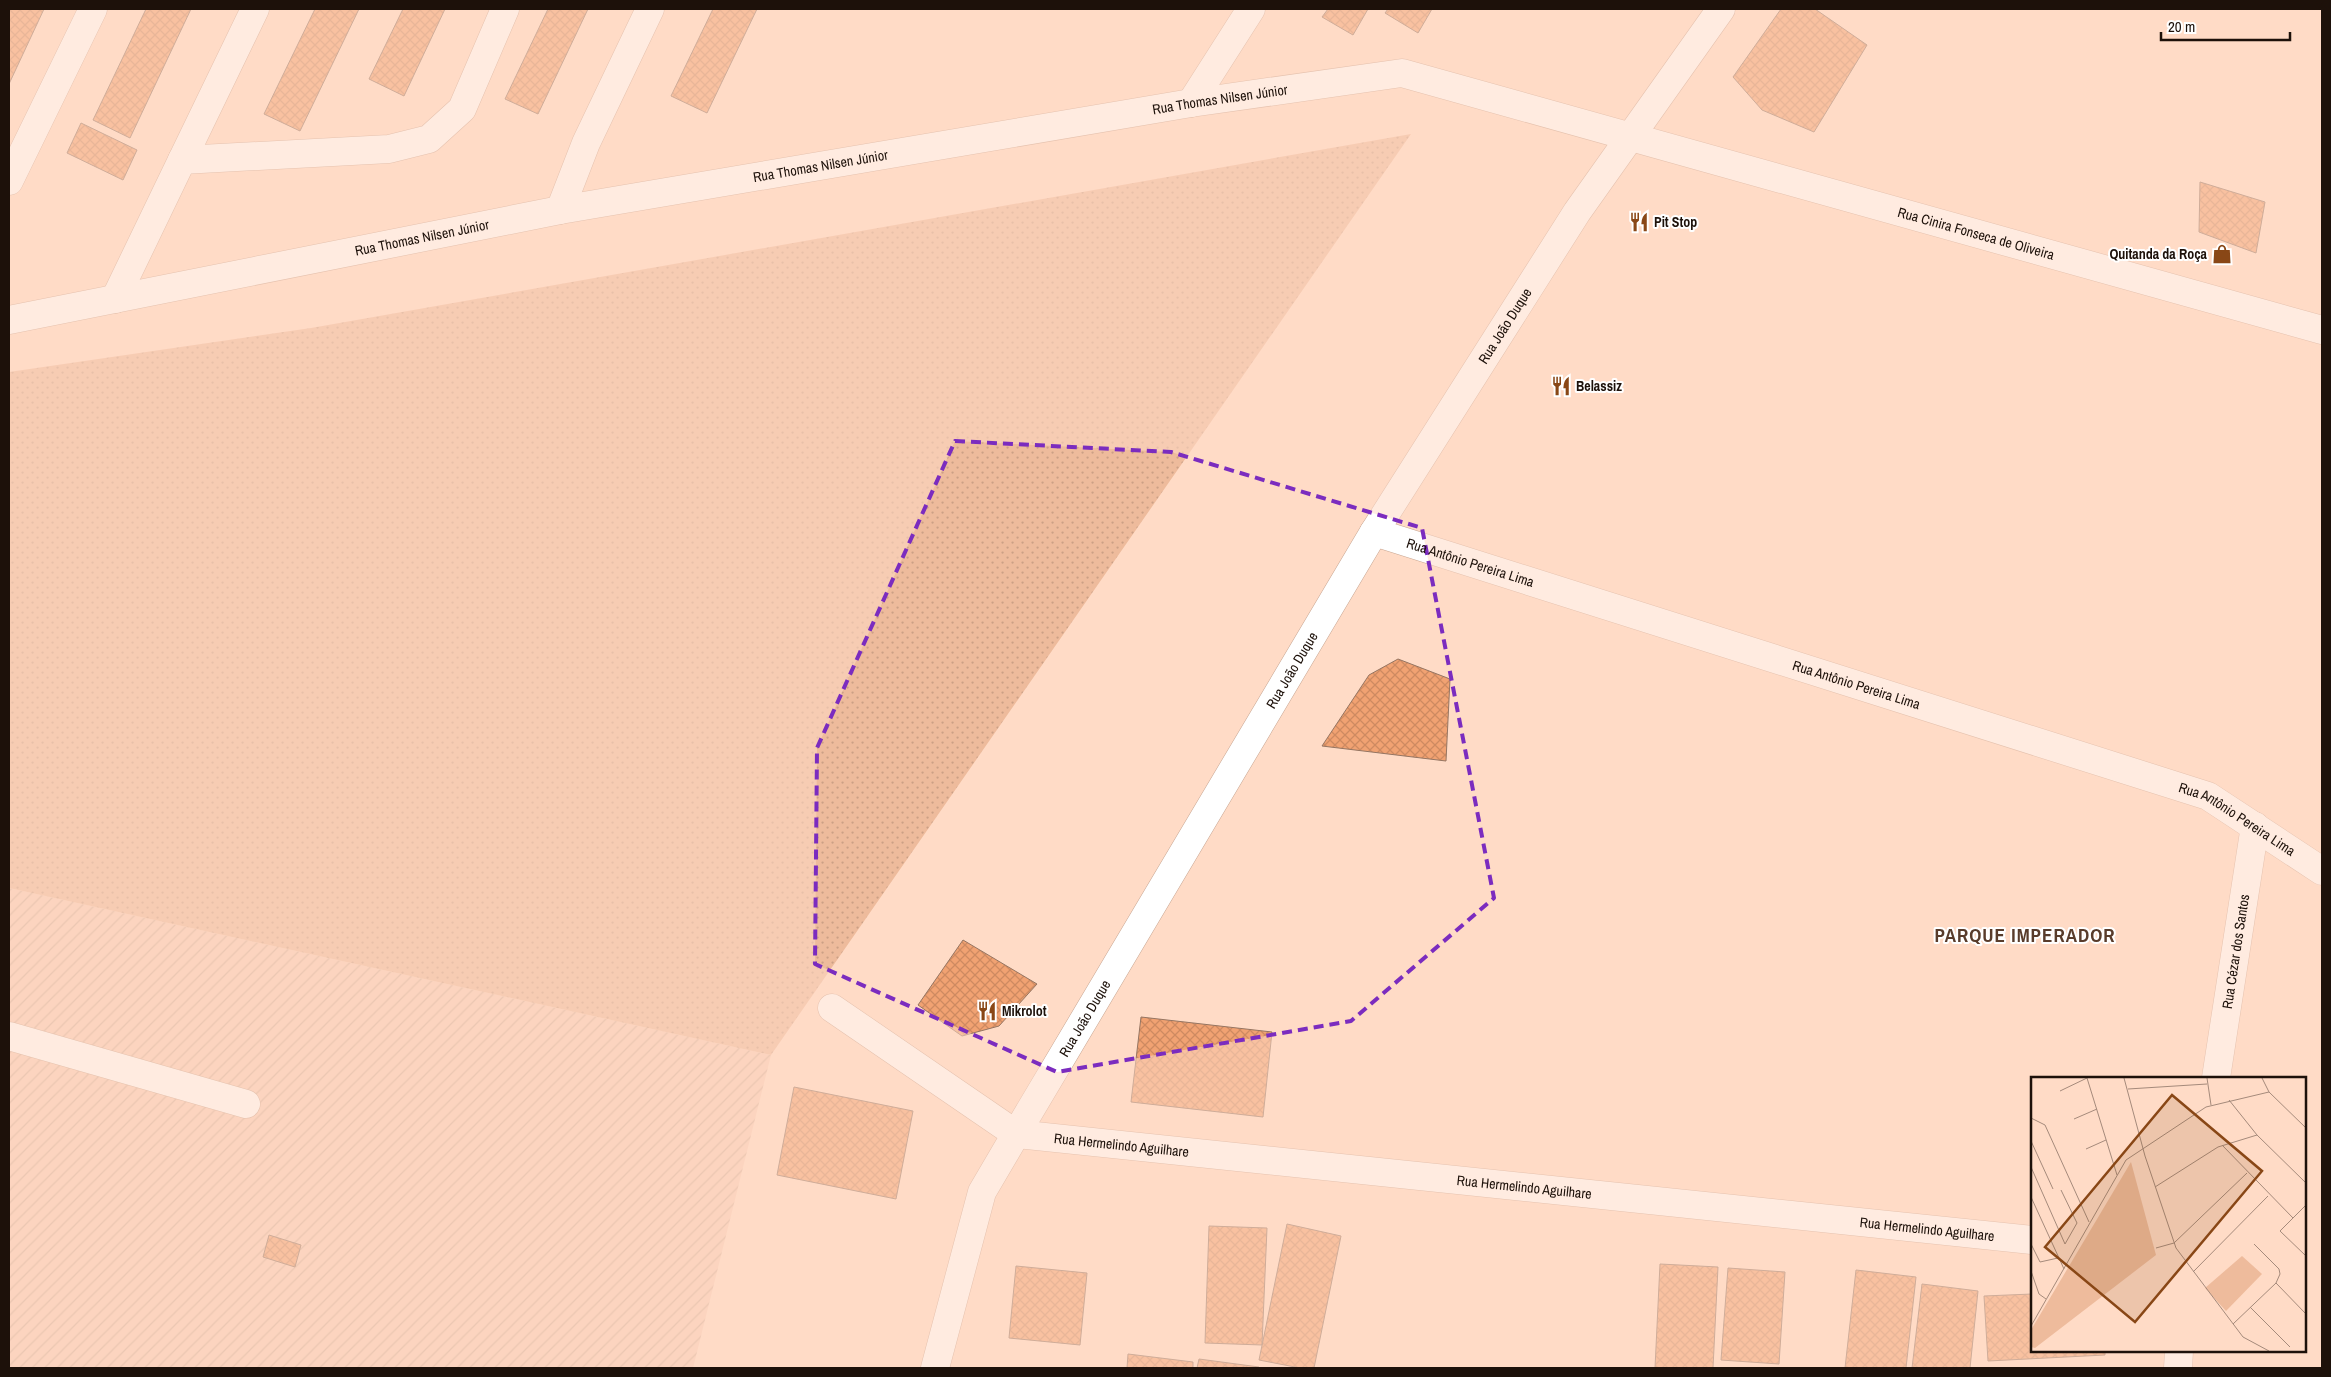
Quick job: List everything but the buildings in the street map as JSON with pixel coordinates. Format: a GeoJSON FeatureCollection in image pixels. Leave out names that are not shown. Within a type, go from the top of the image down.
{"type":"FeatureCollection","features":[{"type":"Feature","properties":{"kind":"street"},"geometry":{"type":"LineString","coordinates":[[9,181],[93,9]]}},
{"type":"Feature","properties":{"kind":"street"},"geometry":{"type":"LineString","coordinates":[[115,299],[255,9]]}},
{"type":"Feature","properties":{"kind":"street"},"geometry":{"type":"LineString","coordinates":[[182,160],[390,149],[430,139],[462,109],[505,9]]}},
{"type":"Feature","properties":{"kind":"street"},"geometry":{"type":"LineString","coordinates":[[560,210],[586,142],[650,9]]}},
{"type":"Feature","properties":{"kind":"street"},"geometry":{"type":"LineString","coordinates":[[1191,103],[1251,9]]}},
{"type":"Feature","properties":{"kind":"street","name":"Rua João Duque"},"geometry":{"type":"LineString","coordinates":[[935,1368],[982,1192],[1374,532],[1577,212],[1721,9]]}},
{"type":"Feature","properties":{"kind":"street","name":"Rua Thomas Nilsen Júnior"},"geometry":{"type":"LineString","coordinates":[[9,320],[560,210],[1191,103],[1402,73],[1630,138]]}},
{"type":"Feature","properties":{"kind":"street","name":"Rua Cinira Fonseca de Oliveira"},"geometry":{"type":"LineString","coordinates":[[1630,138],[2322,330]]}},
{"type":"Feature","properties":{"kind":"street","name":"Rua Antônio Pereira Lima"},"geometry":{"type":"LineString","coordinates":[[1374,532],[2208,796],[2322,871]]}},
{"type":"Feature","properties":{"kind":"street","name":"Rua Cézar dos Santos"},"geometry":{"type":"LineString","coordinates":[[2216,1077],[2255,826]]}},
{"type":"Feature","properties":{"kind":"street"},"geometry":{"type":"LineString","coordinates":[[832,1008],[1016,1134]]}},
{"type":"Feature","properties":{"kind":"street"},"geometry":{"type":"LineString","coordinates":[[9,1036],[246,1104]]}},
{"type":"Feature","properties":{"kind":"street","name":"Rua Hermelindo Aguilhare"},"geometry":{"type":"LineString","coordinates":[[1016,1134],[2031,1240]]}},
{"type":"Feature","properties":{"kind":"street"},"geometry":{"type":"LineString","coordinates":[[2178,1368],[2179,1352]]}},
{"type":"Feature","properties":{"kind":"highlighted area"},"geometry":{"type":"Polygon","coordinates":[[[955,441],[1171,452],[1422,528],[1494,898],[1351,1021],[1057,1072],[815,964],[817,748],[955,441]]]}},
{"type":"Feature","properties":{"kind":"shaded area"},"geometry":{"type":"Polygon","coordinates":[[[1411,134],[771,1055],[9,888],[9,372],[311,328],[1411,134]]]}},
{"type":"Feature","properties":{"kind":"shaded area"},"geometry":{"type":"Polygon","coordinates":[[[9,888],[771,1055],[693,1368],[9,1368],[9,888]]]}},
{"type":"Feature","properties":{"kind":"place","name":"Pit Stop"},"geometry":{"type":"Point","coordinates":[1639,222]}},
{"type":"Feature","properties":{"kind":"place","name":"Quitanda da Roça"},"geometry":{"type":"Point","coordinates":[2222,254]}},
{"type":"Feature","properties":{"kind":"place","name":"Belassiz"},"geometry":{"type":"Point","coordinates":[1561,386]}},
{"type":"Feature","properties":{"kind":"place","name":"Mikrolot"},"geometry":{"type":"Point","coordinates":[987,1011]}},
{"type":"Feature","properties":{"kind":"district","name":"PARQUE IMPERADOR"},"geometry":{"type":"Point","coordinates":[2025,935]}}]}
